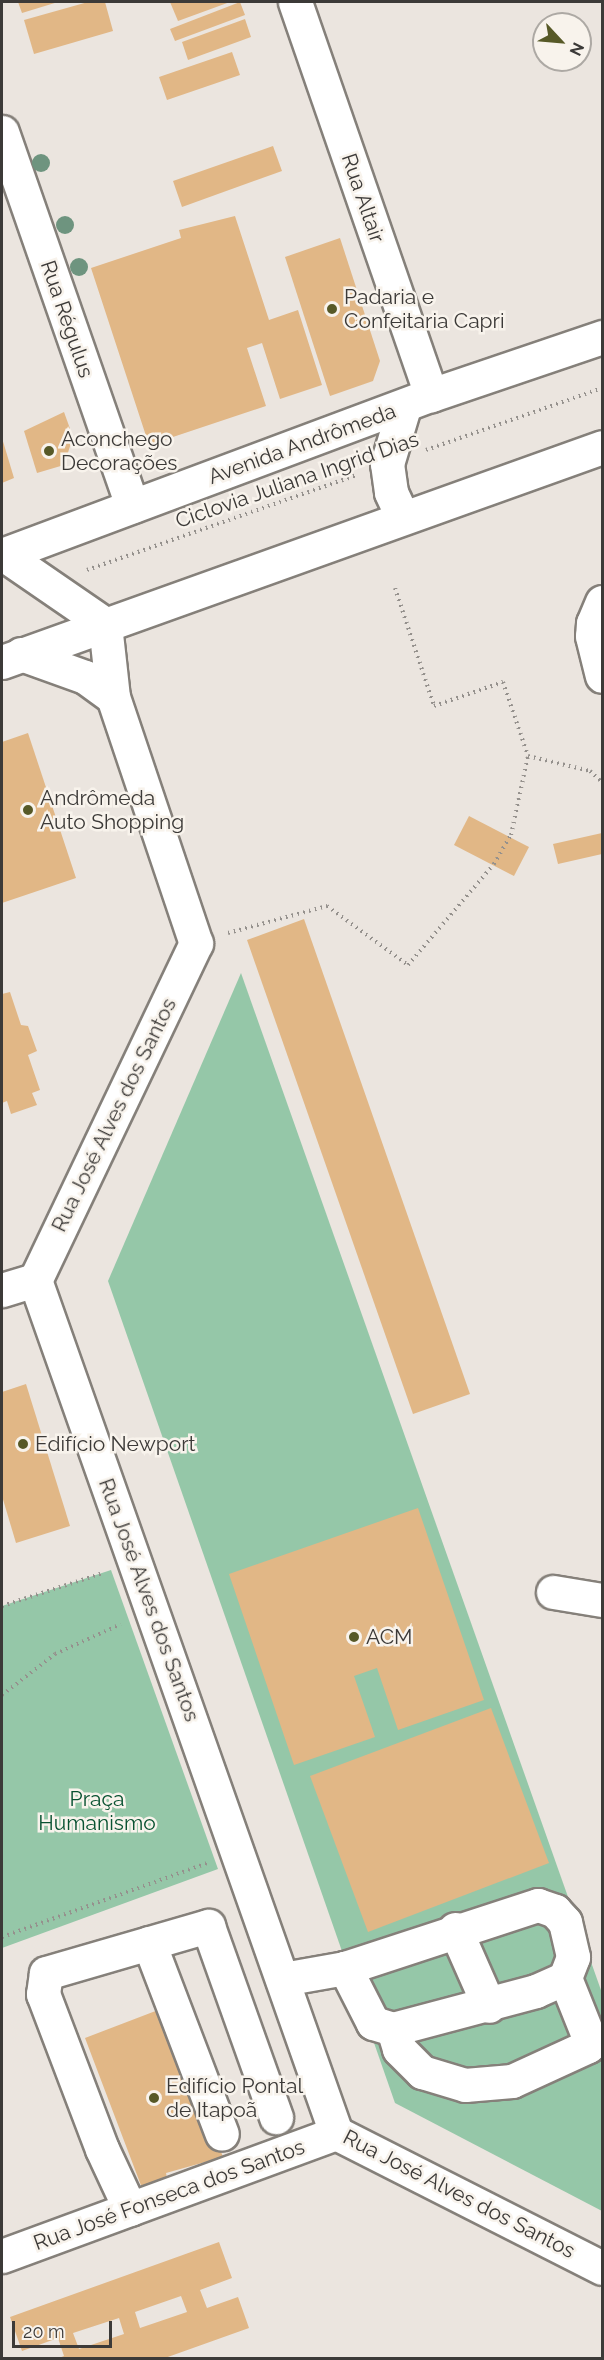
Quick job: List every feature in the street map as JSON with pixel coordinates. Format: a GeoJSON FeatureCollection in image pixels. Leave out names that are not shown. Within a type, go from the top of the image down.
{"type":"FeatureCollection","features":[{"type":"Feature","properties":{"kind":"street","name":"Rua Altair"},"geometry":{"type":"LineString","coordinates":[[294,2],[417,401]]}},
{"type":"Feature","properties":{"kind":"street","name":"Rua Régulus"},"geometry":{"type":"LineString","coordinates":[[2,132],[7,166],[132,507]]}},
{"type":"Feature","properties":{"kind":"street","name":"Avenida Andrômeda"},"geometry":{"type":"LineString","coordinates":[[2,555],[417,401],[603,337]]}},
{"type":"Feature","properties":{"kind":"street"},"geometry":{"type":"LineString","coordinates":[[402,516],[391,492],[387,464],[417,401]]}},
{"type":"Feature","properties":{"kind":"street"},"geometry":{"type":"LineString","coordinates":[[11,658],[402,516],[603,447]]}},
{"type":"Feature","properties":{"kind":"street"},"geometry":{"type":"LineString","coordinates":[[2,555],[50,583],[105,624],[113,697],[196,943]]}},
{"type":"Feature","properties":{"kind":"street"},"geometry":{"type":"LineString","coordinates":[[603,602],[593,623],[592,636],[603,676]]}},
{"type":"Feature","properties":{"kind":"street"},"geometry":{"type":"LineString","coordinates":[[11,658],[85,677],[113,697]]}},
{"type":"Feature","properties":{"kind":"street","name":"Rua José Alves dos Santos"},"geometry":{"type":"LineString","coordinates":[[196,943],[35,1280],[239,1851],[336,2133],[603,2268]]}},
{"type":"Feature","properties":{"kind":"street"},"geometry":{"type":"LineString","coordinates":[[2,1290],[35,1280]]}},
{"type":"Feature","properties":{"kind":"street"},"geometry":{"type":"LineString","coordinates":[[553,1592],[603,1600]]}},
{"type":"Feature","properties":{"kind":"street"},"geometry":{"type":"LineString","coordinates":[[283,1979],[345,1968],[455,1929],[538,1905],[548,1906],[565,1922],[573,1957],[564,1978],[589,2038],[588,2046],[512,2081],[465,2085],[422,2072],[399,2049],[393,2029]]}},
{"type":"Feature","properties":{"kind":"street"},"geometry":{"type":"LineString","coordinates":[[130,2209],[98,2138],[42,1994],[41,1981],[46,1972],[208,1926],[276,2117]]}},
{"type":"Feature","properties":{"kind":"street"},"geometry":{"type":"LineString","coordinates":[[455,1929],[489,2006]]}},
{"type":"Feature","properties":{"kind":"street"},"geometry":{"type":"LineString","coordinates":[[149,1943],[222,2134]]}},
{"type":"Feature","properties":{"kind":"street"},"geometry":{"type":"LineString","coordinates":[[345,1968],[373,2023],[393,2029],[489,2006],[564,1978]]}},
{"type":"Feature","properties":{"kind":"street","name":"Rua José Fonseca dos Santos"},"geometry":{"type":"LineString","coordinates":[[2,2256],[336,2133]]}},
{"type":"Feature","properties":{"kind":"path","name":"Ciclovia Juliana Ingrid Dias"},"geometry":{"type":"LineString","coordinates":[[50,583],[603,388]]}},
{"type":"Feature","properties":{"kind":"path"},"geometry":{"type":"LineString","coordinates":[[196,943],[327,906],[408,965],[494,864],[512,835],[528,756],[502,682],[434,706],[395,588]]}},
{"type":"Feature","properties":{"kind":"path"},"geometry":{"type":"LineString","coordinates":[[528,756],[590,771],[603,782]]}},
{"type":"Feature","properties":{"kind":"path"},"geometry":{"type":"LineString","coordinates":[[2,1606],[134,1560]]}},
{"type":"Feature","properties":{"kind":"path"},"geometry":{"type":"LineString","coordinates":[[2,1695],[55,1654],[152,1610]]}},
{"type":"Feature","properties":{"kind":"path"},"geometry":{"type":"LineString","coordinates":[[2,1937],[239,1851]]}},
{"type":"Feature","properties":{"kind":"green space","name":"ACM"},"geometry":{"type":"Polygon","coordinates":[[[241,973],[602,1993],[602,2211],[395,2103],[108,1281],[241,973]]]}},
{"type":"Feature","properties":{"kind":"green space","name":"Praça Humanismo"},"geometry":{"type":"Polygon","coordinates":[[[111,1570],[218,1869],[2,1948],[2,1606],[111,1570]]]}},
{"type":"Feature","properties":{"kind":"building"},"geometry":{"type":"Polygon","coordinates":[[[18,2],[58,2],[22,13],[18,2]]]}},
{"type":"Feature","properties":{"kind":"building"},"geometry":{"type":"Polygon","coordinates":[[[88,2],[105,2],[113,31],[34,54],[24,20],[88,2]]]}},
{"type":"Feature","properties":{"kind":"building"},"geometry":{"type":"Polygon","coordinates":[[[170,2],[230,2],[178,21],[170,2]]]}},
{"type":"Feature","properties":{"kind":"building"},"geometry":{"type":"Polygon","coordinates":[[[240,2],[245,15],[175,41],[170,29],[240,2]]]}},
{"type":"Feature","properties":{"kind":"building"},"geometry":{"type":"Polygon","coordinates":[[[245,19],[251,37],[188,60],[182,42],[245,19]]]}},
{"type":"Feature","properties":{"kind":"building"},"geometry":{"type":"Polygon","coordinates":[[[232,52],[240,75],[167,100],[159,77],[232,52]]]}},
{"type":"Feature","properties":{"kind":"building"},"geometry":{"type":"Polygon","coordinates":[[[273,146],[282,171],[182,207],[173,181],[273,146]]]}},
{"type":"Feature","properties":{"kind":"building"},"geometry":{"type":"Polygon","coordinates":[[[235,216],[269,320],[298,310],[322,385],[280,399],[262,343],[247,348],[266,406],[149,445],[91,268],[181,238],[179,230],[235,216]]]}},
{"type":"Feature","properties":{"kind":"building","name":"Padaria e Confeitaria Capri"},"geometry":{"type":"Polygon","coordinates":[[[340,238],[380,361],[373,381],[330,396],[285,257],[340,238]]]}},
{"type":"Feature","properties":{"kind":"building","name":"Aconchego Decorações"},"geometry":{"type":"Polygon","coordinates":[[[64,412],[73,437],[64,465],[37,473],[24,431],[64,412]]]}},
{"type":"Feature","properties":{"kind":"building"},"geometry":{"type":"Polygon","coordinates":[[[2,438],[14,478],[2,483],[2,438]]]}},
{"type":"Feature","properties":{"kind":"building","name":"Andrômeda Auto Shopping"},"geometry":{"type":"Polygon","coordinates":[[[28,733],[76,878],[2,903],[2,742],[28,733]]]}},
{"type":"Feature","properties":{"kind":"building"},"geometry":{"type":"Polygon","coordinates":[[[469,816],[529,847],[514,876],[454,845],[469,816]]]}},
{"type":"Feature","properties":{"kind":"building"},"geometry":{"type":"Polygon","coordinates":[[[602,833],[602,854],[558,864],[553,844],[602,833]]]}},
{"type":"Feature","properties":{"kind":"building"},"geometry":{"type":"Polygon","coordinates":[[[304,919],[470,1394],[413,1414],[247,940],[304,919]]]}},
{"type":"Feature","properties":{"kind":"building"},"geometry":{"type":"Polygon","coordinates":[[[10,992],[21,1025],[28,1026],[37,1051],[28,1055],[40,1090],[32,1093],[37,1105],[11,1114],[7,1101],[2,1103],[2,994],[10,992]]]}},
{"type":"Feature","properties":{"kind":"building","name":"Edifício Newport"},"geometry":{"type":"Polygon","coordinates":[[[26,1384],[70,1526],[16,1543],[2,1496],[2,1392],[26,1384]]]}},
{"type":"Feature","properties":{"kind":"building"},"geometry":{"type":"Polygon","coordinates":[[[418,1508],[484,1700],[398,1730],[377,1668],[354,1676],[375,1737],[294,1765],[229,1574],[418,1508]]]}},
{"type":"Feature","properties":{"kind":"building"},"geometry":{"type":"Polygon","coordinates":[[[491,1708],[549,1863],[368,1932],[310,1776],[491,1708]]]}},
{"type":"Feature","properties":{"kind":"building","name":"Edifício Pontal de Itapoã"},"geometry":{"type":"Polygon","coordinates":[[[166,2007],[223,2157],[166,2173],[167,2178],[142,2188],[85,2038],[166,2007]]]}},
{"type":"Feature","properties":{"kind":"building"},"geometry":{"type":"Polygon","coordinates":[[[219,2242],[232,2278],[200,2290],[207,2308],[238,2297],[249,2328],[165,2358],[59,2358],[64,2356],[58,2338],[22,2351],[10,2317],[219,2242]],[[181,2296],[135,2312],[140,2328],[187,2312],[181,2296]],[[119,2318],[73,2333],[79,2349],[124,2334],[119,2318]]]}},
{"type":"Feature","properties":{"kind":"place","name":"Padaria e Confeitaria Capri"},"geometry":{"type":"Point","coordinates":[332,309]}},
{"type":"Feature","properties":{"kind":"place","name":"Aconchego Decorações"},"geometry":{"type":"Point","coordinates":[49,451]}},
{"type":"Feature","properties":{"kind":"place","name":"Andrômeda Auto Shopping"},"geometry":{"type":"Point","coordinates":[28,810]}},
{"type":"Feature","properties":{"kind":"place","name":"Edifício Newport"},"geometry":{"type":"Point","coordinates":[23,1444]}},
{"type":"Feature","properties":{"kind":"place","name":"ACM"},"geometry":{"type":"Point","coordinates":[354,1637]}},
{"type":"Feature","properties":{"kind":"place","name":"Edifício Pontal de Itapoã"},"geometry":{"type":"Point","coordinates":[154,2098]}}]}
